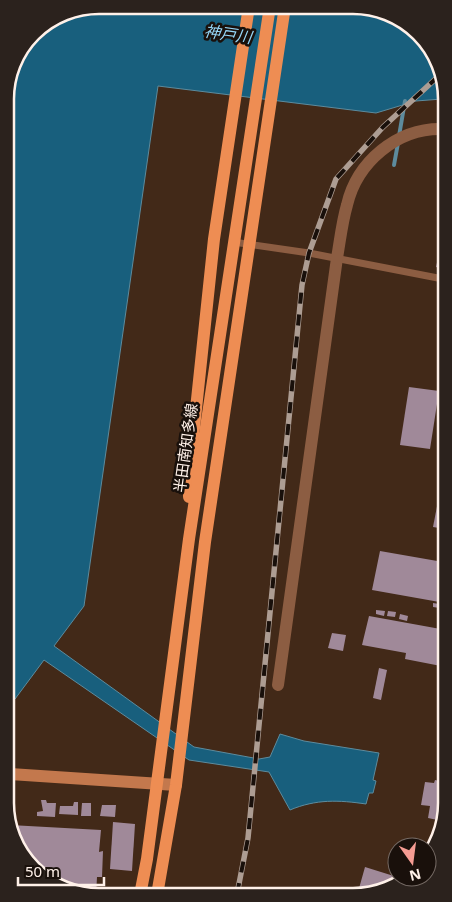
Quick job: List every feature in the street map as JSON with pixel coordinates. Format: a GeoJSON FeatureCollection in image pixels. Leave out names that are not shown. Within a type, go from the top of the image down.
{"type":"FeatureCollection","features":[{"type":"Feature","properties":{"kind":"main road"},"geometry":{"type":"LineString","coordinates":[[189,539],[189,475],[214,238],[248,14]]}},
{"type":"Feature","properties":{"kind":"main road","name":"半田南知多線"},"geometry":{"type":"LineString","coordinates":[[141,888],[168,709],[189,539],[269,14]]}},
{"type":"Feature","properties":{"kind":"main road"},"geometry":{"type":"LineString","coordinates":[[158,888],[176,785],[205,542],[284,14]]}},
{"type":"Feature","properties":{"kind":"street"},"geometry":{"type":"LineString","coordinates":[[278,685],[337,258],[347,204],[356,181],[371,160],[389,143],[411,134],[438,130]]}},
{"type":"Feature","properties":{"kind":"street"},"geometry":{"type":"LineString","coordinates":[[14,774],[176,785]]}},
{"type":"Feature","properties":{"kind":"lane"},"geometry":{"type":"LineString","coordinates":[[233,242],[337,258],[438,278]]}},
{"type":"Feature","properties":{"kind":"shaded area"},"geometry":{"type":"Polygon","coordinates":[[[158,86],[376,113],[416,101],[438,99],[438,809],[437,820],[431,837],[387,837],[387,881],[364,888],[88,888],[71,884],[51,874],[35,859],[28,851],[18,831],[14,803],[15,699],[84,606],[158,86]]]}},
{"type":"Feature","properties":{"kind":"water","name":"神戸川"},"geometry":{"type":"Polygon","coordinates":[[[99,14],[353,14],[381,18],[401,28],[424,51],[434,71],[438,99],[416,101],[376,113],[158,86],[84,606],[54,646],[194,747],[259,759],[270,757],[280,734],[304,741],[379,753],[373,780],[376,781],[373,793],[369,793],[366,804],[328,801],[300,806],[290,810],[269,772],[189,760],[44,660],[15,699],[14,93],[17,77],[31,47],[51,28],[66,20],[82,15],[99,14]]]}},
{"type":"Feature","properties":{"kind":"building"},"geometry":{"type":"Polygon","coordinates":[[[409,387],[438,391],[430,449],[400,445],[409,387]]]}},
{"type":"Feature","properties":{"kind":"building"},"geometry":{"type":"Polygon","coordinates":[[[438,501],[438,528],[433,527],[438,501]]]}},
{"type":"Feature","properties":{"kind":"building"},"geometry":{"type":"Polygon","coordinates":[[[380,551],[438,561],[438,602],[372,590],[380,551]]]}},
{"type":"Feature","properties":{"kind":"building"},"geometry":{"type":"Polygon","coordinates":[[[433,603],[438,604],[438,608],[433,607],[433,603]]]}},
{"type":"Feature","properties":{"kind":"building"},"geometry":{"type":"Polygon","coordinates":[[[376,610],[385,611],[384,616],[376,614],[376,610]]]}},
{"type":"Feature","properties":{"kind":"building"},"geometry":{"type":"Polygon","coordinates":[[[388,611],[396,612],[395,617],[387,616],[388,611]]]}},
{"type":"Feature","properties":{"kind":"building"},"geometry":{"type":"Polygon","coordinates":[[[400,614],[408,616],[407,621],[399,619],[400,614]]]}},
{"type":"Feature","properties":{"kind":"building"},"geometry":{"type":"Polygon","coordinates":[[[369,616],[438,629],[438,665],[405,659],[406,653],[362,645],[369,616]]]}},
{"type":"Feature","properties":{"kind":"building"},"geometry":{"type":"Polygon","coordinates":[[[332,633],[346,635],[343,651],[328,648],[332,633]]]}},
{"type":"Feature","properties":{"kind":"building"},"geometry":{"type":"Polygon","coordinates":[[[379,668],[387,670],[381,700],[373,698],[379,668]]]}},
{"type":"Feature","properties":{"kind":"building"},"geometry":{"type":"Polygon","coordinates":[[[435,780],[438,781],[437,820],[428,818],[430,806],[421,805],[425,782],[434,783],[435,780]]]}},
{"type":"Feature","properties":{"kind":"building"},"geometry":{"type":"Polygon","coordinates":[[[41,800],[46,800],[47,803],[56,803],[55,817],[37,816],[37,812],[43,811],[41,800]]]}},
{"type":"Feature","properties":{"kind":"building"},"geometry":{"type":"Polygon","coordinates":[[[74,802],[78,802],[78,815],[59,814],[60,806],[73,806],[74,802]]]}},
{"type":"Feature","properties":{"kind":"building"},"geometry":{"type":"Polygon","coordinates":[[[82,803],[91,803],[91,816],[81,816],[82,803]]]}},
{"type":"Feature","properties":{"kind":"building"},"geometry":{"type":"Polygon","coordinates":[[[102,805],[116,805],[115,817],[100,816],[102,805]]]}},
{"type":"Feature","properties":{"kind":"building"},"geometry":{"type":"Polygon","coordinates":[[[113,822],[135,824],[132,871],[110,869],[113,822]]]}},
{"type":"Feature","properties":{"kind":"building"},"geometry":{"type":"Polygon","coordinates":[[[16,825],[101,830],[99,852],[103,851],[102,877],[97,877],[96,888],[88,888],[71,884],[51,874],[28,851],[16,825]]]}},
{"type":"Feature","properties":{"kind":"building"},"geometry":{"type":"Polygon","coordinates":[[[365,867],[387,874],[387,881],[359,888],[365,867]]]}},
{"type":"Feature","properties":{"kind":"waterway"},"geometry":{"type":"LineString","coordinates":[[399,136],[405,101]]}},
{"type":"Feature","properties":{"kind":"waterway"},"geometry":{"type":"LineString","coordinates":[[394,165],[398,143]]}},
{"type":"Feature","properties":{"kind":"railway"},"geometry":{"type":"LineString","coordinates":[[238,888],[248,838],[302,285],[309,253],[336,179],[383,127],[436,78]]}}]}
